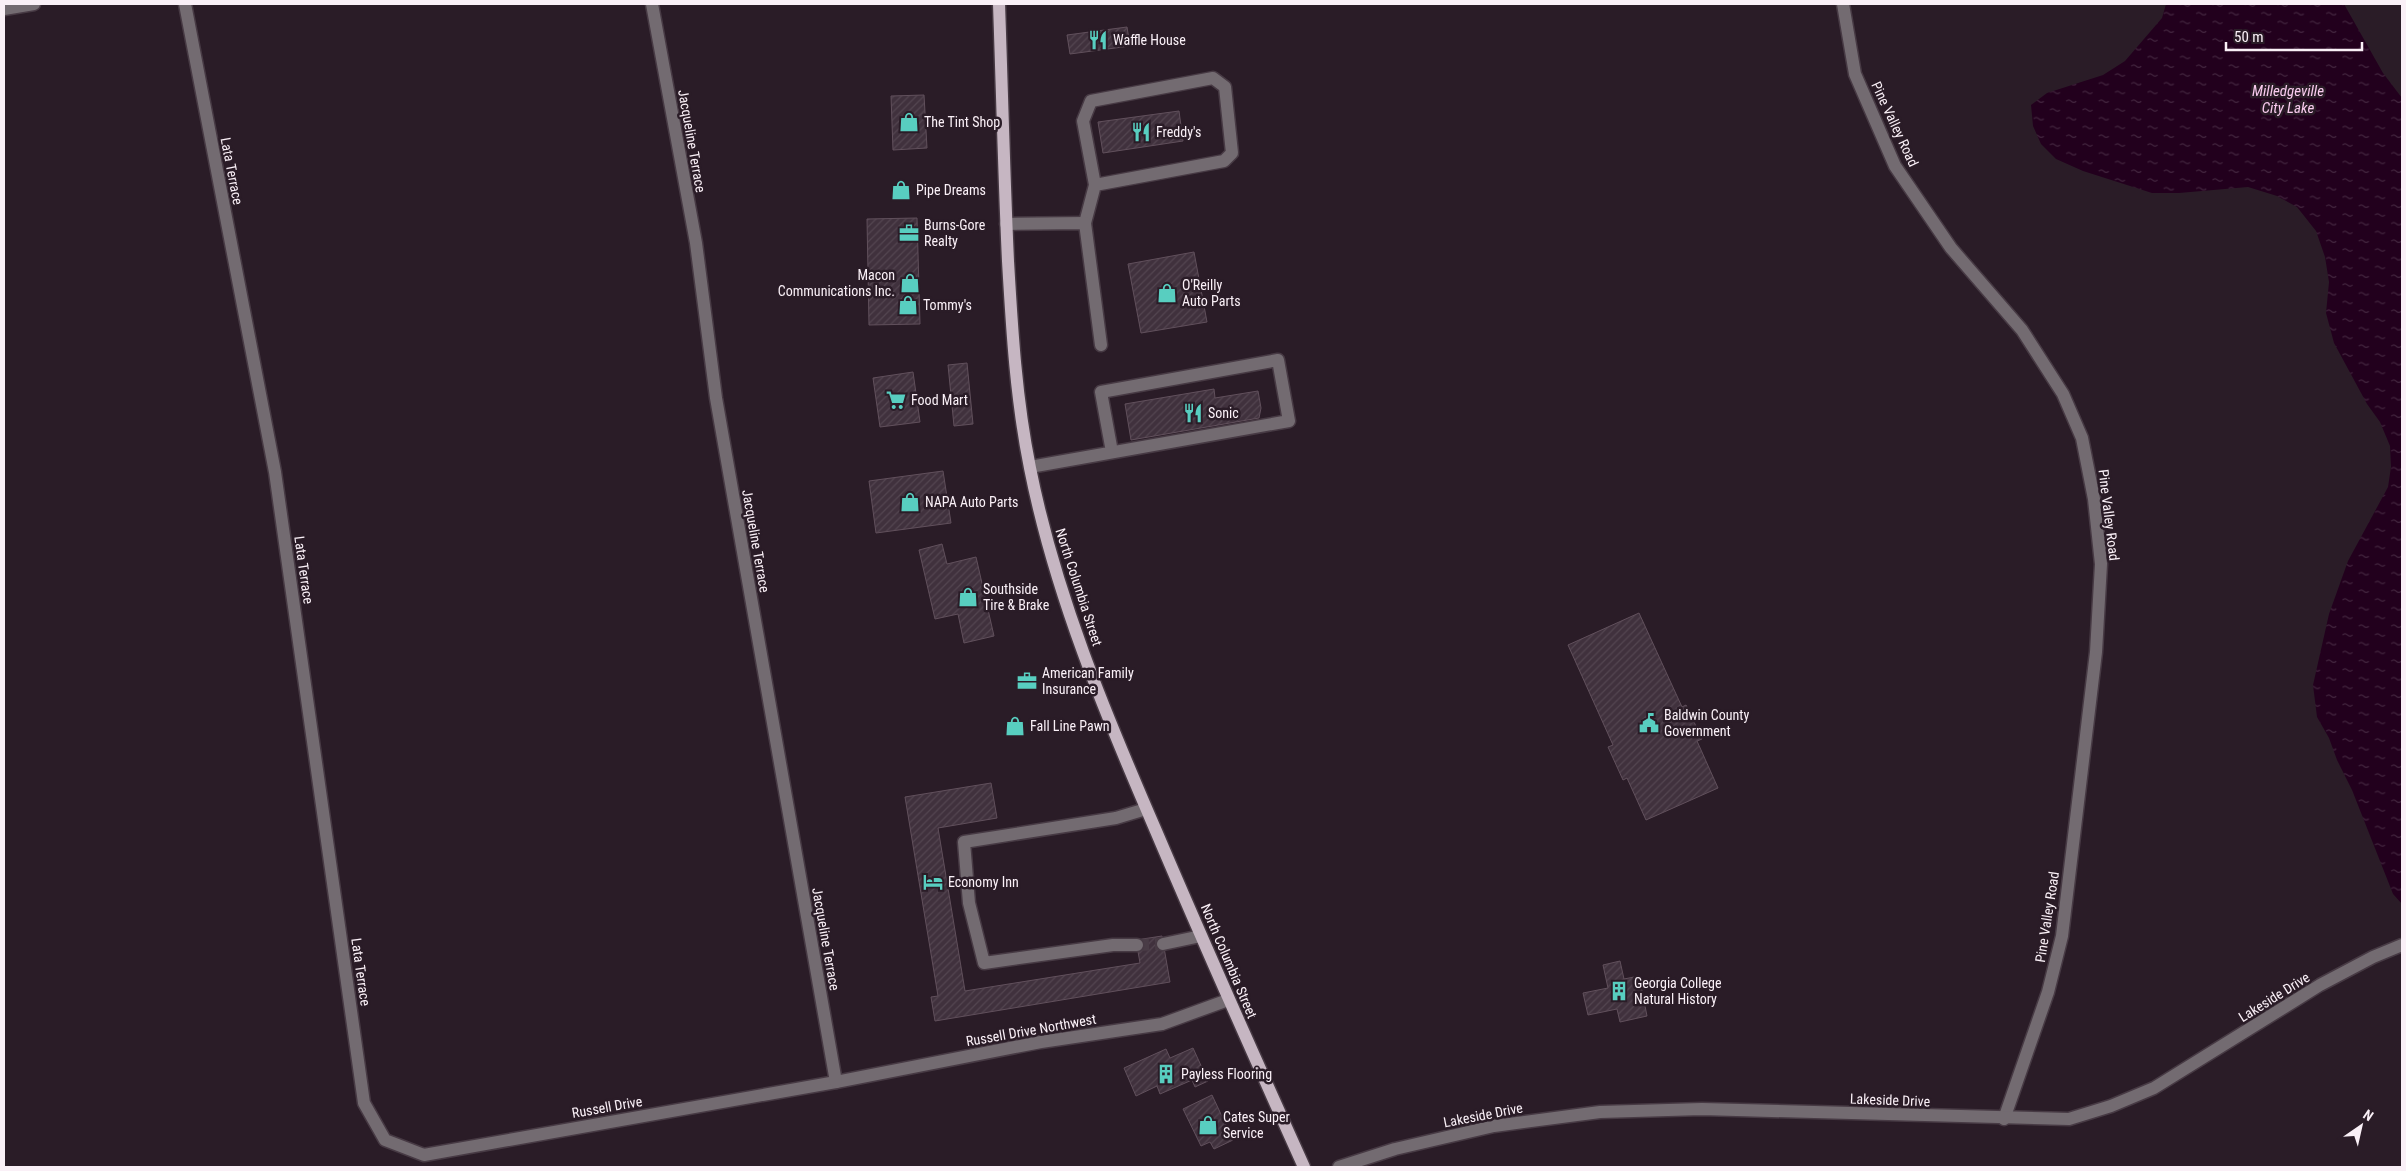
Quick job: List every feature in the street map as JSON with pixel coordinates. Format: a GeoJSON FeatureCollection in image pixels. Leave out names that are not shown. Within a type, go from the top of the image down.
{"type":"FeatureCollection","features":[{"type":"Feature","properties":{"kind":"main road","name":"North Columbia Street"},"geometry":{"type":"LineString","coordinates":[[999,4],[1006,224],[1015,370],[1030,467],[1056,572],[1109,722],[1228,1000],[1304,1167]]}},
{"type":"Feature","properties":{"kind":"street"},"geometry":{"type":"LineString","coordinates":[[4,9],[34,4]]}},
{"type":"Feature","properties":{"kind":"street","name":"Lata Terrace"},"geometry":{"type":"LineString","coordinates":[[185,4],[275,472],[364,1104],[385,1140]]}},
{"type":"Feature","properties":{"kind":"street","name":"Jacqueline Terrace"},"geometry":{"type":"LineString","coordinates":[[652,4],[696,244],[716,398],[836,1082]]}},
{"type":"Feature","properties":{"kind":"street","name":"Pine Valley Road"},"geometry":{"type":"LineString","coordinates":[[1843,4],[1855,74],[1894,166],[1951,248],[2022,330],[2063,394],[2082,438],[2094,499],[2101,564],[2096,652],[2062,936],[2048,992],[2004,1119]]}},
{"type":"Feature","properties":{"kind":"street"},"geometry":{"type":"LineString","coordinates":[[1094,185],[1224,161],[1232,153],[1225,87],[1213,78],[1091,101],[1083,121],[1094,185],[1085,223],[1101,345]]}},
{"type":"Feature","properties":{"kind":"street"},"geometry":{"type":"LineString","coordinates":[[1006,224],[1085,223]]}},
{"type":"Feature","properties":{"kind":"street"},"geometry":{"type":"LineString","coordinates":[[1030,467],[1289,421],[1278,360],[1101,392],[1112,452]]}},
{"type":"Feature","properties":{"kind":"street"},"geometry":{"type":"LineString","coordinates":[[1137,945],[1113,945],[984,963],[968,903],[964,842],[1116,818],[1146,808]]}},
{"type":"Feature","properties":{"kind":"street"},"geometry":{"type":"LineString","coordinates":[[1164,944],[1201,936]]}},
{"type":"Feature","properties":{"kind":"street","name":"Lakeside Drive"},"geometry":{"type":"LineString","coordinates":[[1339,1167],[1395,1149],[1494,1126],[1600,1112],[1702,1109],[2004,1119],[2069,1119],[2112,1106],[2154,1088],[2320,985],[2373,957],[2402,945]]}},
{"type":"Feature","properties":{"kind":"street","name":"Russell Drive Northwest"},"geometry":{"type":"LineString","coordinates":[[836,1082],[1041,1042],[1162,1024],[1228,1000]]}},
{"type":"Feature","properties":{"kind":"street","name":"Russell Drive"},"geometry":{"type":"LineString","coordinates":[[385,1140],[424,1155],[836,1082]]}},
{"type":"Feature","properties":{"kind":"water","name":"Milledgeville City Lake"},"geometry":{"type":"Polygon","coordinates":[[[2166,4],[2344,4],[2383,73],[2402,98],[2402,904],[2393,894],[2352,790],[2337,760],[2329,738],[2317,717],[2313,685],[2329,614],[2348,561],[2388,487],[2391,467],[2390,446],[2380,422],[2367,404],[2334,343],[2326,313],[2329,282],[2325,257],[2316,231],[2297,207],[2277,196],[2248,187],[2179,193],[2152,193],[2083,171],[2056,159],[2041,144],[2033,126],[2031,105],[2047,93],[2103,75],[2125,61],[2162,18],[2166,4]]]}},
{"type":"Feature","properties":{"kind":"building","name":"Waffle House"},"geometry":{"type":"Polygon","coordinates":[[[1127,27],[1130,46],[1070,54],[1067,35],[1127,27]]]}},
{"type":"Feature","properties":{"kind":"building","name":"The Tint Shop"},"geometry":{"type":"Polygon","coordinates":[[[924,95],[927,148],[893,150],[891,96],[924,95]]]}},
{"type":"Feature","properties":{"kind":"building","name":"Freddy's"},"geometry":{"type":"Polygon","coordinates":[[[1179,111],[1183,141],[1103,153],[1098,122],[1179,111]]]}},
{"type":"Feature","properties":{"kind":"building"},"geometry":{"type":"Polygon","coordinates":[[[917,218],[920,324],[869,325],[867,219],[917,218]]]}},
{"type":"Feature","properties":{"kind":"building","name":"O'Reilly Auto Parts"},"geometry":{"type":"Polygon","coordinates":[[[1194,252],[1207,322],[1141,333],[1128,264],[1194,252]]]}},
{"type":"Feature","properties":{"kind":"building"},"geometry":{"type":"Polygon","coordinates":[[[967,363],[973,424],[954,426],[948,365],[967,363]]]}},
{"type":"Feature","properties":{"kind":"building","name":"Food Mart"},"geometry":{"type":"Polygon","coordinates":[[[913,372],[920,422],[880,427],[873,378],[913,372]]]}},
{"type":"Feature","properties":{"kind":"building","name":"Sonic"},"geometry":{"type":"Polygon","coordinates":[[[1214,389],[1215,398],[1258,391],[1261,408],[1259,418],[1131,440],[1125,404],[1214,389]]]}},
{"type":"Feature","properties":{"kind":"building","name":"NAPA Auto Parts"},"geometry":{"type":"Polygon","coordinates":[[[943,471],[951,523],[876,533],[869,481],[943,471]]]}},
{"type":"Feature","properties":{"kind":"building"},"geometry":{"type":"Polygon","coordinates":[[[942,544],[947,564],[976,557],[994,636],[964,643],[958,614],[935,619],[919,550],[942,544]]]}},
{"type":"Feature","properties":{"kind":"building","name":"Baldwin County Government"},"geometry":{"type":"Polygon","coordinates":[[[1639,613],[1682,707],[1686,705],[1702,739],[1697,741],[1718,788],[1646,820],[1627,778],[1623,780],[1608,747],[1613,745],[1568,645],[1639,613]]]}},
{"type":"Feature","properties":{"kind":"building","name":"Economy Inn"},"geometry":{"type":"Polygon","coordinates":[[[991,783],[997,818],[938,828],[965,991],[1140,963],[1136,940],[1162,936],[1170,982],[935,1021],[931,997],[938,996],[905,797],[991,783]]]}},
{"type":"Feature","properties":{"kind":"building","name":"Georgia College Natural History"},"geometry":{"type":"Polygon","coordinates":[[[1620,961],[1624,979],[1639,976],[1647,1016],[1620,1022],[1617,1009],[1588,1015],[1583,993],[1608,988],[1603,965],[1620,961]]]}},
{"type":"Feature","properties":{"kind":"building","name":"Payless Flooring"},"geometry":{"type":"Polygon","coordinates":[[[1193,1048],[1208,1081],[1195,1087],[1192,1080],[1160,1094],[1157,1086],[1136,1096],[1124,1068],[1166,1049],[1170,1058],[1193,1048]]]}},
{"type":"Feature","properties":{"kind":"building","name":"Cates Super Service"},"geometry":{"type":"Polygon","coordinates":[[[1212,1095],[1233,1140],[1214,1149],[1210,1142],[1201,1146],[1183,1109],[1212,1095]]]}},
{"type":"Feature","properties":{"kind":"tunnel"},"geometry":{"type":"LineString","coordinates":[[1137,945],[1163,944]]}},
{"type":"Feature","properties":{"kind":"place","name":"Waffle House"},"geometry":{"type":"Point","coordinates":[1098,40]}},
{"type":"Feature","properties":{"kind":"place","name":"The Tint Shop"},"geometry":{"type":"Point","coordinates":[909,122]}},
{"type":"Feature","properties":{"kind":"place","name":"Freddy's"},"geometry":{"type":"Point","coordinates":[1141,132]}},
{"type":"Feature","properties":{"kind":"place","name":"Pipe Dreams"},"geometry":{"type":"Point","coordinates":[901,190]}},
{"type":"Feature","properties":{"kind":"place","name":"Burns-Gore Realty"},"geometry":{"type":"Point","coordinates":[909,233]}},
{"type":"Feature","properties":{"kind":"place","name":"Macon Communications Inc."},"geometry":{"type":"Point","coordinates":[910,283]}},
{"type":"Feature","properties":{"kind":"place","name":"O'Reilly Auto Parts"},"geometry":{"type":"Point","coordinates":[1167,293]}},
{"type":"Feature","properties":{"kind":"place","name":"Tommy's"},"geometry":{"type":"Point","coordinates":[908,305]}},
{"type":"Feature","properties":{"kind":"place","name":"Food Mart"},"geometry":{"type":"Point","coordinates":[896,400]}},
{"type":"Feature","properties":{"kind":"place","name":"Sonic"},"geometry":{"type":"Point","coordinates":[1193,413]}},
{"type":"Feature","properties":{"kind":"place","name":"NAPA Auto Parts"},"geometry":{"type":"Point","coordinates":[910,502]}},
{"type":"Feature","properties":{"kind":"place","name":"Southside Tire & Brake"},"geometry":{"type":"Point","coordinates":[968,597]}},
{"type":"Feature","properties":{"kind":"place","name":"American Family Insurance"},"geometry":{"type":"Point","coordinates":[1027,681]}},
{"type":"Feature","properties":{"kind":"place","name":"Baldwin County Government"},"geometry":{"type":"Point","coordinates":[1649,723]}},
{"type":"Feature","properties":{"kind":"place","name":"Fall Line Pawn"},"geometry":{"type":"Point","coordinates":[1015,726]}},
{"type":"Feature","properties":{"kind":"place","name":"Economy Inn"},"geometry":{"type":"Point","coordinates":[933,882]}},
{"type":"Feature","properties":{"kind":"place","name":"Georgia College Natural History"},"geometry":{"type":"Point","coordinates":[1619,991]}},
{"type":"Feature","properties":{"kind":"place","name":"Payless Flooring"},"geometry":{"type":"Point","coordinates":[1166,1074]}},
{"type":"Feature","properties":{"kind":"place","name":"Cates Super Service"},"geometry":{"type":"Point","coordinates":[1208,1125]}}]}
